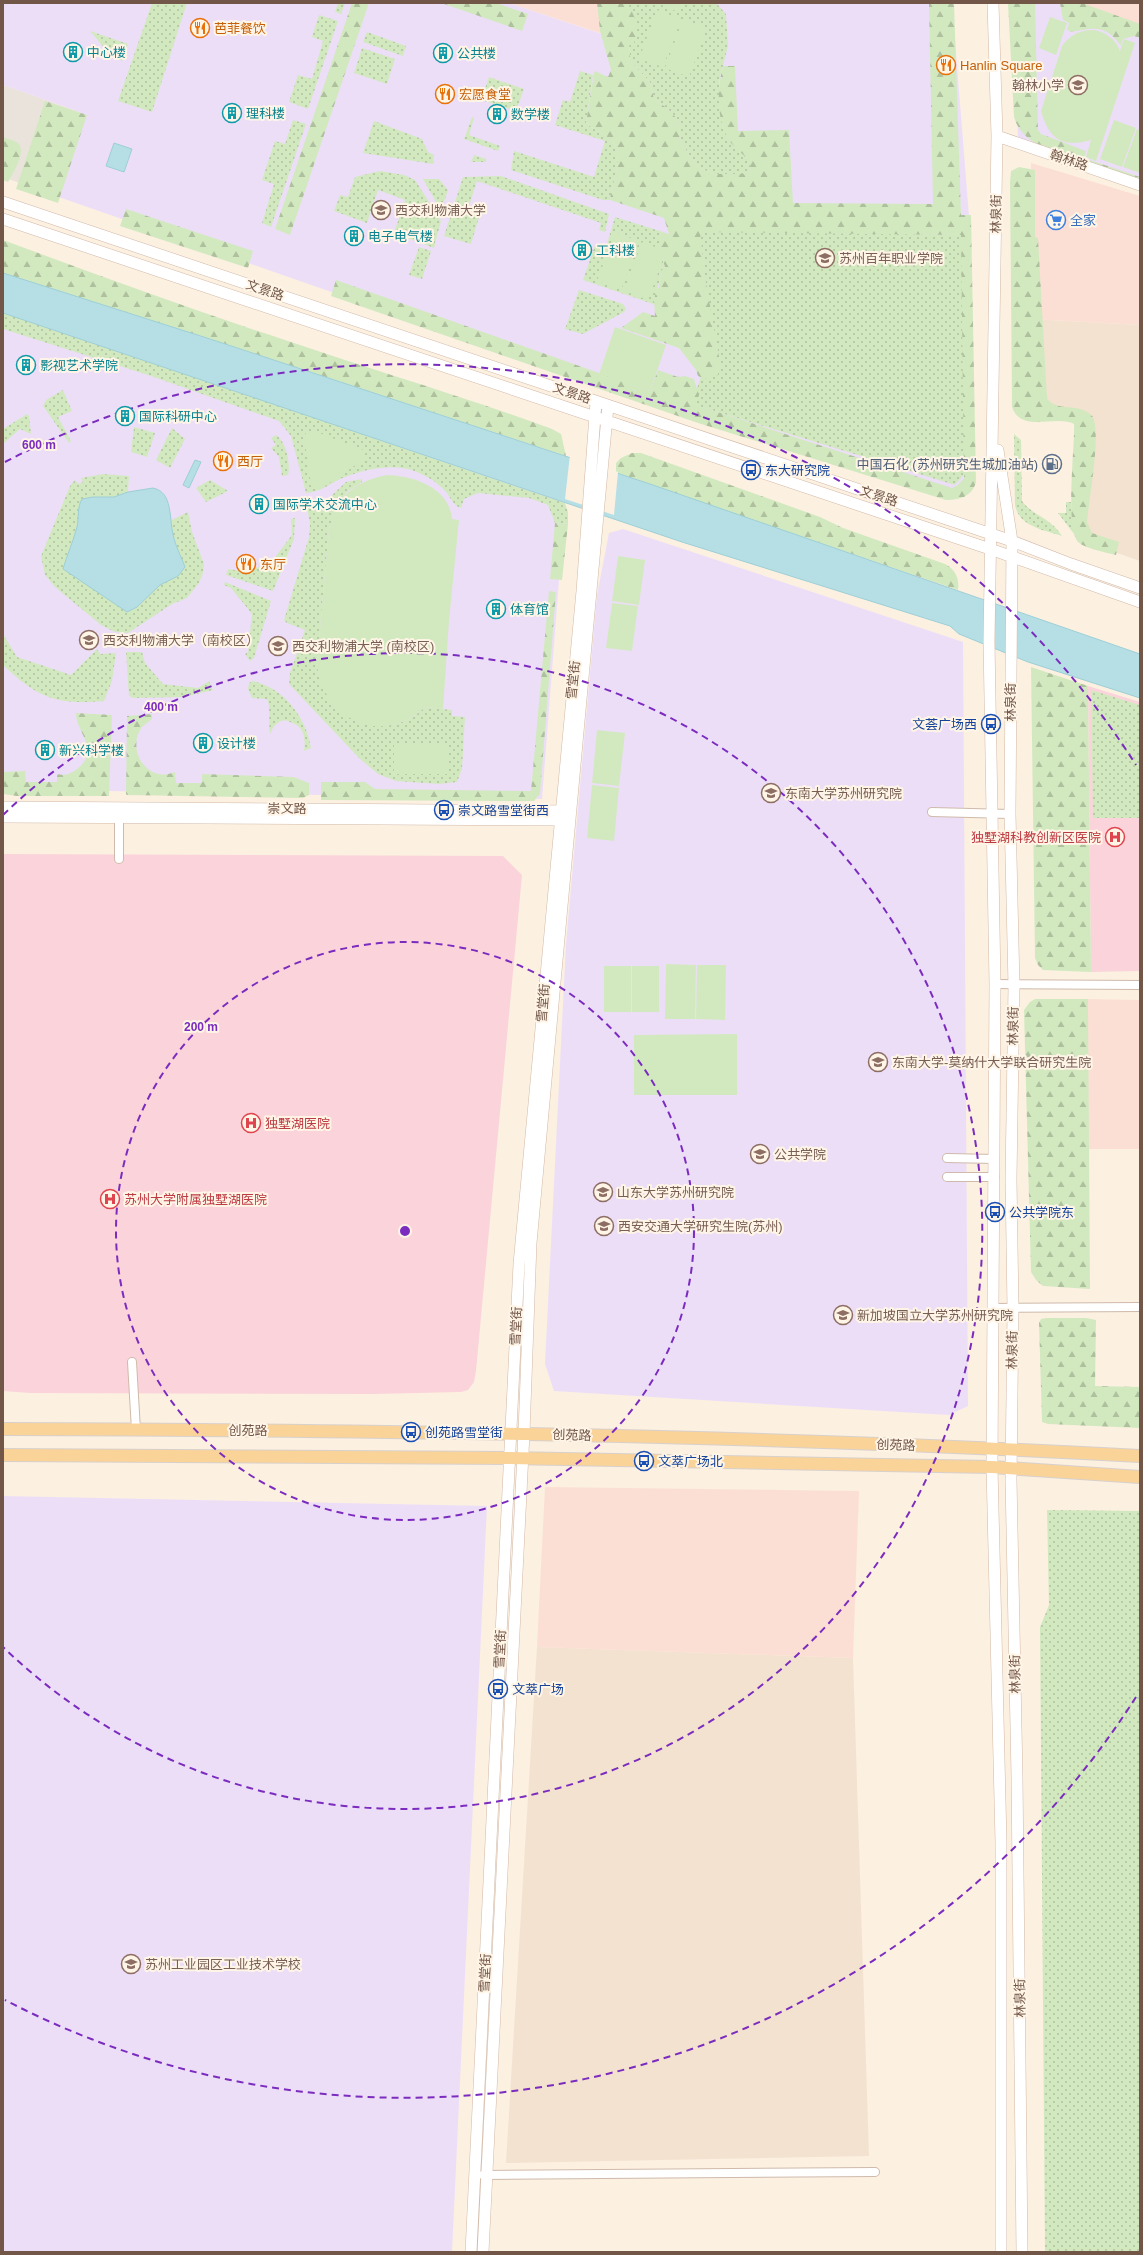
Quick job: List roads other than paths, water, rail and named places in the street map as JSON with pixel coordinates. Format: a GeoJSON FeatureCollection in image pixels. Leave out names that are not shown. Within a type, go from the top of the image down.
{"type":"FeatureCollection","features":[{"type":"Feature","properties":{"kind":"main road","name":"林泉街"},"geometry":{"type":"LineString","coordinates":[[992,3],[997,136],[994,425],[990,533],[989,641],[995,984],[995,1308],[992,1467],[1001,1842],[1001,2252]]}},
{"type":"Feature","properties":{"kind":"main road","name":"翰林路"},"geometry":{"type":"LineString","coordinates":[[997,136],[1140,185]]}},
{"type":"Feature","properties":{"kind":"main road","name":"文景路"},"geometry":{"type":"LineString","coordinates":[[3,202],[990,533],[1071,564],[1140,588]]}},
{"type":"Feature","properties":{"kind":"main road","name":"文景路"},"geometry":{"type":"LineString","coordinates":[[3,219],[1012,557],[1140,602]]}},
{"type":"Feature","properties":{"kind":"main road","name":"雪堂街"},"geometry":{"type":"LineString","coordinates":[[593,515],[591,461],[596,402]]}},
{"type":"Feature","properties":{"kind":"main road","name":"雪堂街"},"geometry":{"type":"LineString","coordinates":[[483,2252],[481,2175],[510,1432],[520,1256],[565,816],[593,515],[602,464],[608,406]]}},
{"type":"Feature","properties":{"kind":"main road","name":"林泉街"},"geometry":{"type":"LineString","coordinates":[[994,425],[1012,541],[1010,814],[1014,986],[1011,1172],[1013,1309],[1011,1470],[1018,1777],[1022,2252]]}},
{"type":"Feature","properties":{"kind":"main road","name":"崇文路"},"geometry":{"type":"LineString","coordinates":[[3,807],[119,812],[565,816]]}},
{"type":"Feature","properties":{"kind":"main road","name":"崇文路"},"geometry":{"type":"LineString","coordinates":[[3,817],[119,812]]}},
{"type":"Feature","properties":{"kind":"main road","name":"雪堂街"},"geometry":{"type":"LineString","coordinates":[[471,2252],[481,2175],[524,1433],[531,1243],[565,816]]}},
{"type":"Feature","properties":{"kind":"main road","name":"创苑路"},"geometry":{"type":"LineString","coordinates":[[3,1429],[510,1432],[992,1448],[1140,1456]]}},
{"type":"Feature","properties":{"kind":"main road","name":"创苑路"},"geometry":{"type":"LineString","coordinates":[[3,1454],[509,1458],[992,1467],[1011,1470],[1140,1477]]}},
{"type":"Feature","properties":{"kind":"street"},"geometry":{"type":"LineString","coordinates":[[119,812],[119,856]]}},
{"type":"Feature","properties":{"kind":"street"},"geometry":{"type":"LineString","coordinates":[[932,812],[992,815],[1010,814]]}},
{"type":"Feature","properties":{"kind":"street"},"geometry":{"type":"LineString","coordinates":[[995,984],[1014,986],[1140,985]]}},
{"type":"Feature","properties":{"kind":"street"},"geometry":{"type":"LineString","coordinates":[[947,1158],[995,1159]]}},
{"type":"Feature","properties":{"kind":"street"},"geometry":{"type":"LineString","coordinates":[[947,1177],[995,1177]]}},
{"type":"Feature","properties":{"kind":"street"},"geometry":{"type":"LineString","coordinates":[[995,1308],[1140,1307]]}},
{"type":"Feature","properties":{"kind":"street"},"geometry":{"type":"LineString","coordinates":[[132,1362],[136,1430]]}},
{"type":"Feature","properties":{"kind":"street"},"geometry":{"type":"LineString","coordinates":[[481,2175],[875,2172]]}},
{"type":"Feature","properties":{"kind":"water"},"geometry":{"type":"Polygon","coordinates":[[[114,143],[132,149],[124,172],[106,166],[114,143]]]}},
{"type":"Feature","properties":{"kind":"water"},"geometry":{"type":"Polygon","coordinates":[[[3,273],[210,339],[650,484],[1140,654],[1140,698],[1028,662],[959,634],[950,626],[682,542],[3,313],[3,273]]]}},
{"type":"Feature","properties":{"kind":"water"},"geometry":{"type":"Polygon","coordinates":[[[195,460],[201,462],[189,488],[183,485],[195,460]]]}},
{"type":"Feature","properties":{"kind":"water"},"geometry":{"type":"Polygon","coordinates":[[[153,488],[159,490],[167,500],[174,538],[185,567],[178,576],[160,585],[137,607],[127,612],[63,569],[77,527],[80,502],[82,499],[93,497],[114,497],[128,492],[153,488]]]}},
{"type":"Feature","properties":{"kind":"place","name":"芭菲餐饮"},"geometry":{"type":"Point","coordinates":[200,28]}},
{"type":"Feature","properties":{"kind":"place","name":"中心楼"},"geometry":{"type":"Point","coordinates":[73,52]}},
{"type":"Feature","properties":{"kind":"place","name":"公共楼"},"geometry":{"type":"Point","coordinates":[443,53]}},
{"type":"Feature","properties":{"kind":"place","name":"Hanlin Square"},"geometry":{"type":"Point","coordinates":[946,65]}},
{"type":"Feature","properties":{"kind":"place","name":"翰林小学"},"geometry":{"type":"Point","coordinates":[1078,85]}},
{"type":"Feature","properties":{"kind":"place","name":"宏愿食堂"},"geometry":{"type":"Point","coordinates":[445,94]}},
{"type":"Feature","properties":{"kind":"place","name":"理科楼"},"geometry":{"type":"Point","coordinates":[232,113]}},
{"type":"Feature","properties":{"kind":"place","name":"数学楼"},"geometry":{"type":"Point","coordinates":[497,114]}},
{"type":"Feature","properties":{"kind":"place","name":"西交利物浦大学"},"geometry":{"type":"Point","coordinates":[381,210]}},
{"type":"Feature","properties":{"kind":"place","name":"全家"},"geometry":{"type":"Point","coordinates":[1056,220]}},
{"type":"Feature","properties":{"kind":"place","name":"电子电气楼"},"geometry":{"type":"Point","coordinates":[354,236]}},
{"type":"Feature","properties":{"kind":"place","name":"工科楼"},"geometry":{"type":"Point","coordinates":[582,250]}},
{"type":"Feature","properties":{"kind":"place","name":"苏州百年职业学院"},"geometry":{"type":"Point","coordinates":[825,258]}},
{"type":"Feature","properties":{"kind":"place","name":"影视艺术学院"},"geometry":{"type":"Point","coordinates":[26,365]}},
{"type":"Feature","properties":{"kind":"place","name":"国际科研中心"},"geometry":{"type":"Point","coordinates":[125,416]}},
{"type":"Feature","properties":{"kind":"place","name":"西厅"},"geometry":{"type":"Point","coordinates":[223,461]}},
{"type":"Feature","properties":{"kind":"place","name":"中国石化 (苏州研究生城加油站)"},"geometry":{"type":"Point","coordinates":[1052,464]}},
{"type":"Feature","properties":{"kind":"place","name":"东大研究院"},"geometry":{"type":"Point","coordinates":[751,470]}},
{"type":"Feature","properties":{"kind":"place","name":"国际学术交流中心"},"geometry":{"type":"Point","coordinates":[259,504]}},
{"type":"Feature","properties":{"kind":"place","name":"东厅"},"geometry":{"type":"Point","coordinates":[246,564]}},
{"type":"Feature","properties":{"kind":"place","name":"体育馆"},"geometry":{"type":"Point","coordinates":[496,609]}},
{"type":"Feature","properties":{"kind":"place","name":"西交利物浦大学（南校区）"},"geometry":{"type":"Point","coordinates":[89,640]}},
{"type":"Feature","properties":{"kind":"place","name":"西交利物浦大学 (南校区)"},"geometry":{"type":"Point","coordinates":[278,646]}},
{"type":"Feature","properties":{"kind":"place","name":"文荟广场西"},"geometry":{"type":"Point","coordinates":[991,724]}},
{"type":"Feature","properties":{"kind":"place","name":"设计楼"},"geometry":{"type":"Point","coordinates":[203,743]}},
{"type":"Feature","properties":{"kind":"place","name":"新兴科学楼"},"geometry":{"type":"Point","coordinates":[45,750]}},
{"type":"Feature","properties":{"kind":"place","name":"东南大学苏州研究院"},"geometry":{"type":"Point","coordinates":[771,793]}},
{"type":"Feature","properties":{"kind":"place","name":"崇文路雪堂街西"},"geometry":{"type":"Point","coordinates":[444,810]}},
{"type":"Feature","properties":{"kind":"place","name":"独墅湖科教创新区医院"},"geometry":{"type":"Point","coordinates":[1115,837]}},
{"type":"Feature","properties":{"kind":"place","name":"东南大学-莫纳什大学联合研究生院"},"geometry":{"type":"Point","coordinates":[878,1062]}},
{"type":"Feature","properties":{"kind":"place","name":"独墅湖医院"},"geometry":{"type":"Point","coordinates":[251,1123]}},
{"type":"Feature","properties":{"kind":"place","name":"公共学院"},"geometry":{"type":"Point","coordinates":[760,1154]}},
{"type":"Feature","properties":{"kind":"place","name":"山东大学苏州研究院"},"geometry":{"type":"Point","coordinates":[603,1192]}},
{"type":"Feature","properties":{"kind":"place","name":"苏州大学附属独墅湖医院"},"geometry":{"type":"Point","coordinates":[110,1199]}},
{"type":"Feature","properties":{"kind":"place","name":"公共学院东"},"geometry":{"type":"Point","coordinates":[995,1212]}},
{"type":"Feature","properties":{"kind":"place","name":"西安交通大学研究生院(苏州)"},"geometry":{"type":"Point","coordinates":[604,1226]}},
{"type":"Feature","properties":{"kind":"place","name":"新加坡国立大学苏州研究院"},"geometry":{"type":"Point","coordinates":[843,1315]}},
{"type":"Feature","properties":{"kind":"place","name":"创苑路雪堂街"},"geometry":{"type":"Point","coordinates":[411,1432]}},
{"type":"Feature","properties":{"kind":"place","name":"文萃广场北"},"geometry":{"type":"Point","coordinates":[644,1461]}},
{"type":"Feature","properties":{"kind":"place","name":"文萃广场"},"geometry":{"type":"Point","coordinates":[498,1689]}},
{"type":"Feature","properties":{"kind":"place","name":"苏州工业园区工业技术学校"},"geometry":{"type":"Point","coordinates":[131,1964]}}]}
